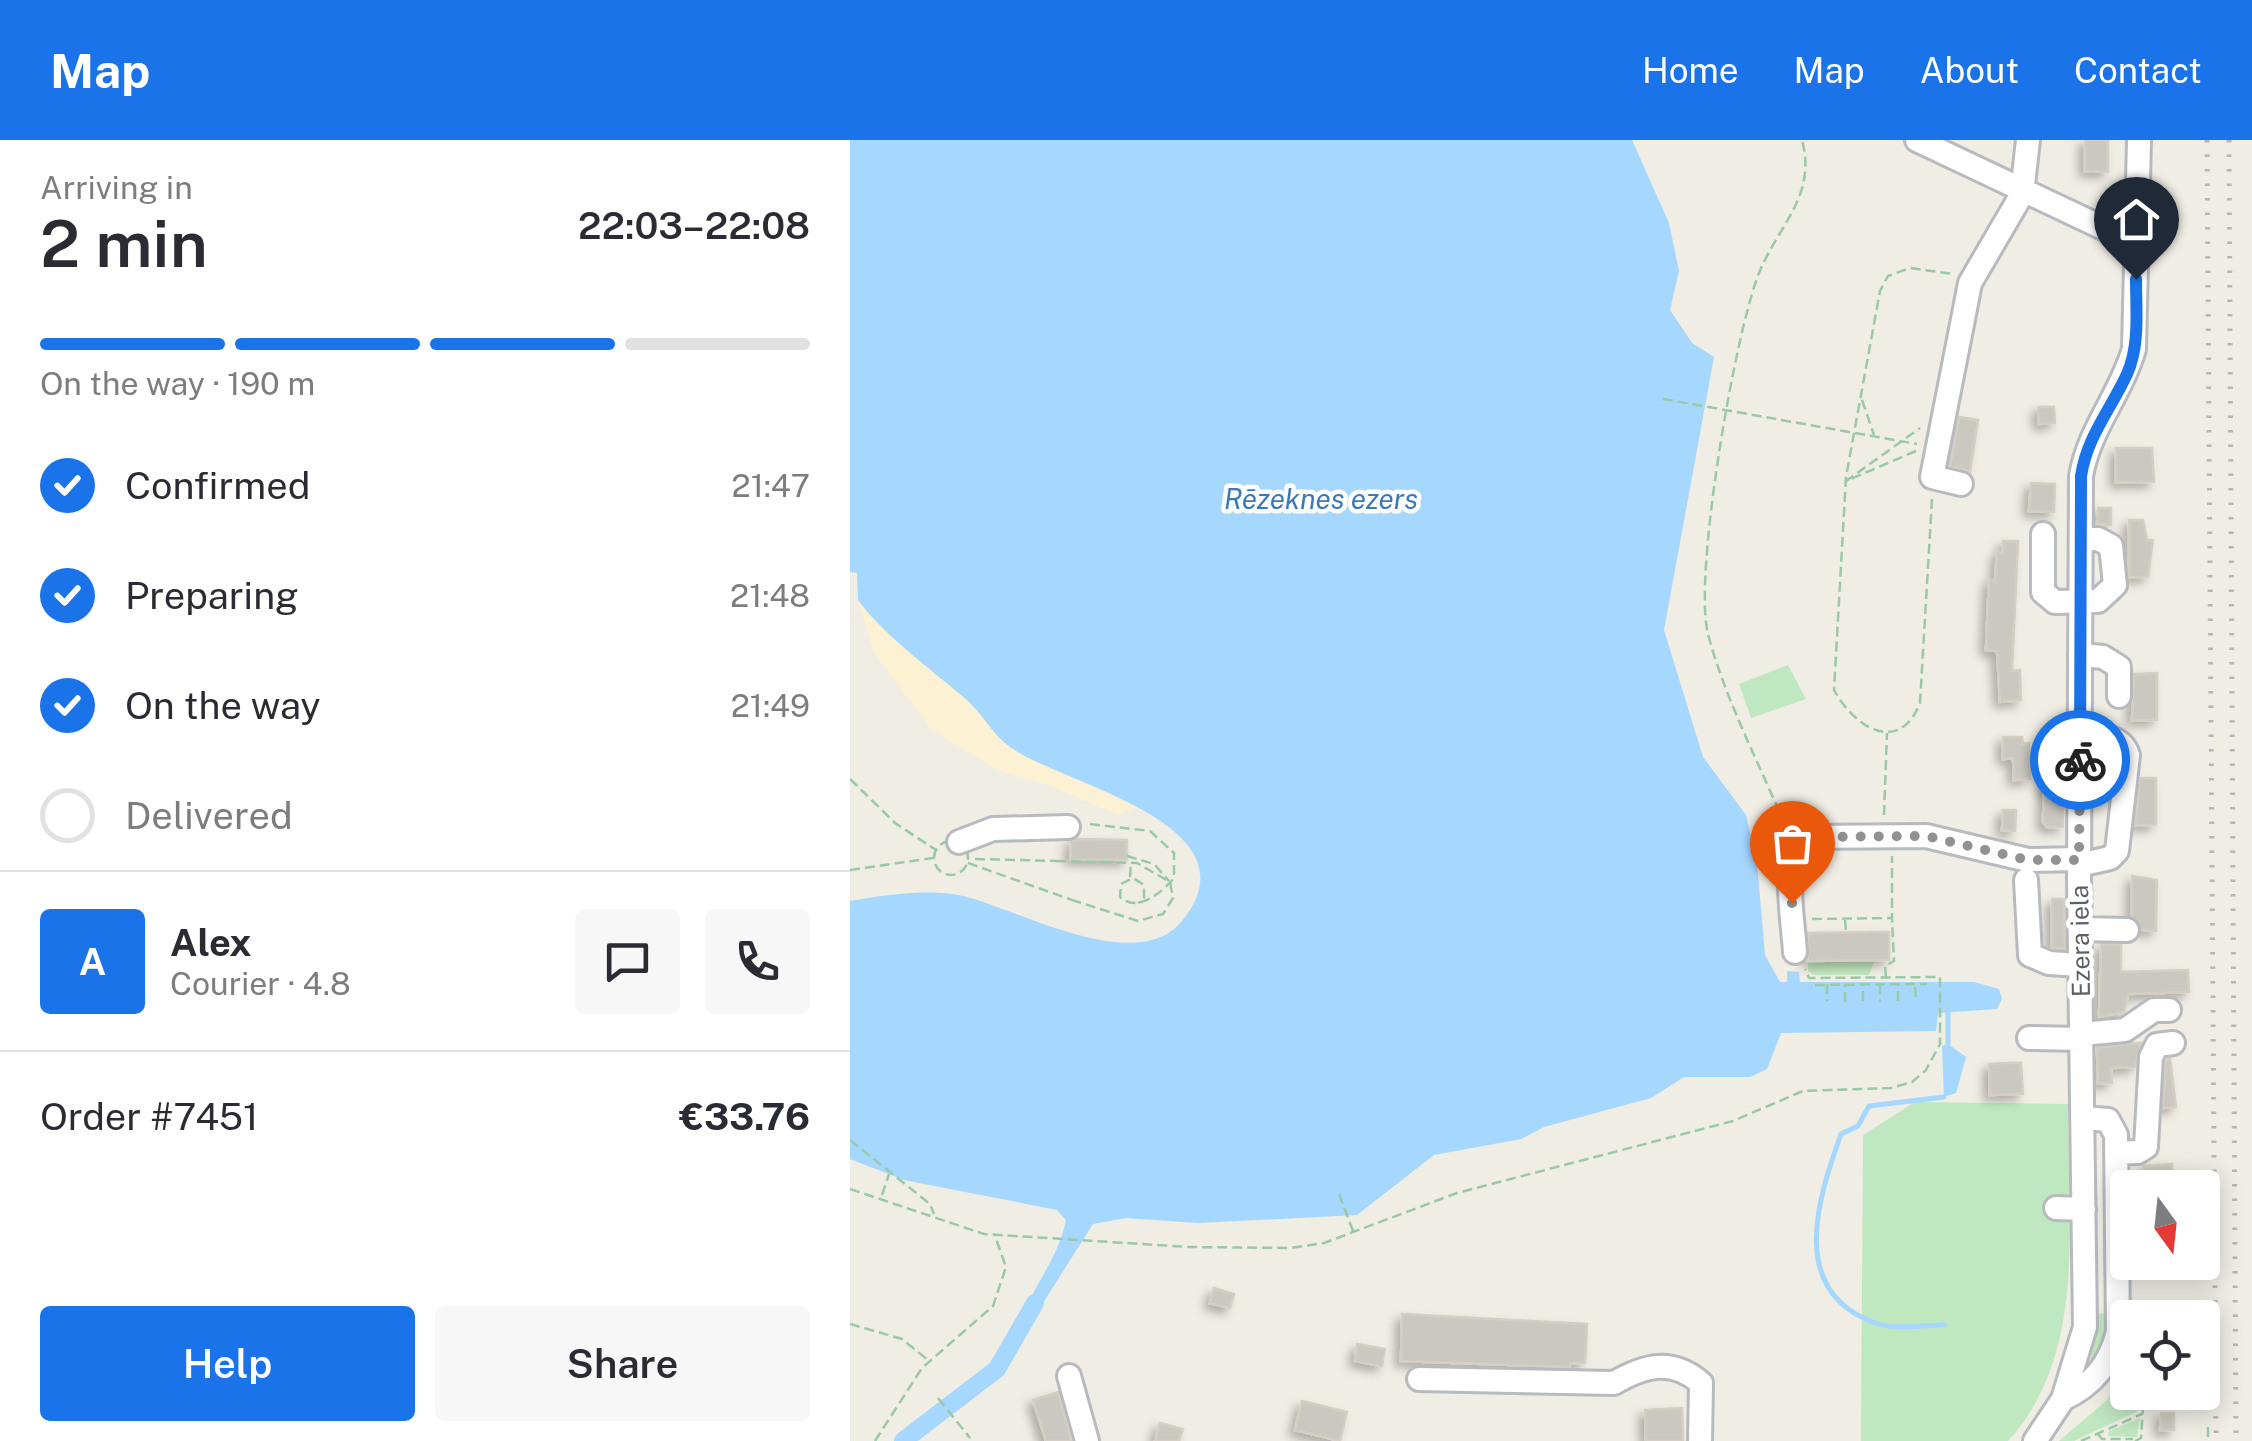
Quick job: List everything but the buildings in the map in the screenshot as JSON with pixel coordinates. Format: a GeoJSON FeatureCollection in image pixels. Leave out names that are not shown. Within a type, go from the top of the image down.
{"type":"FeatureCollection","features":[{"type":"Feature","properties":{"kind":"street"},"geometry":{"type":"LineString","coordinates":[[1916,140],[2022,194],[2137,244]]}},
{"type":"Feature","properties":{"kind":"street"},"geometry":{"type":"LineString","coordinates":[[1961,484],[1932,478],[1933,447],[1945,409],[1970,283],[2022,194],[2028,140]]}},
{"type":"Feature","properties":{"kind":"street","name":"Ezera iela"},"geometry":{"type":"LineString","coordinates":[[2035,1441],[2064,1399],[2085,1327],[2079,862],[2084,455],[2127,373],[2134,349],[2139,140]]}},
{"type":"Feature","properties":{"kind":"street"},"geometry":{"type":"LineString","coordinates":[[2043,534],[2043,592],[2055,602],[2098,601],[2116,585],[2111,546],[2098,538],[2081,538]]}},
{"type":"Feature","properties":{"kind":"street"},"geometry":{"type":"LineString","coordinates":[[2080,655],[2103,657],[2119,668],[2119,696]]}},
{"type":"Feature","properties":{"kind":"street"},"geometry":{"type":"LineString","coordinates":[[1794,952],[1791,877],[1795,848],[1804,837],[1926,836],[2028,860],[2098,862],[2117,852],[2128,755],[2125,746],[2109,737],[2080,736]]}},
{"type":"Feature","properties":{"kind":"street"},"geometry":{"type":"LineString","coordinates":[[964,850],[992,829],[1068,827]]}},
{"type":"Feature","properties":{"kind":"street"},"geometry":{"type":"LineString","coordinates":[[2026,880],[2030,955],[2050,963],[2080,965]]}},
{"type":"Feature","properties":{"kind":"street"},"geometry":{"type":"LineString","coordinates":[[2080,930],[2127,930]]}},
{"type":"Feature","properties":{"kind":"street"},"geometry":{"type":"LineString","coordinates":[[2029,1038],[2082,1037],[2125,1030],[2154,1010],[2169,1010]]}},
{"type":"Feature","properties":{"kind":"street"},"geometry":{"type":"LineString","coordinates":[[2116,1154],[2138,1152],[2146,1147],[2150,1057],[2157,1045],[2172,1043]]}},
{"type":"Feature","properties":{"kind":"street"},"geometry":{"type":"LineString","coordinates":[[2064,1399],[2082,1390],[2099,1373],[2113,1354],[2118,1332],[2114,1126],[2108,1120],[2084,1118]]}},
{"type":"Feature","properties":{"kind":"street"},"geometry":{"type":"LineString","coordinates":[[2056,1208],[2084,1208]]}},
{"type":"Feature","properties":{"kind":"street"},"geometry":{"type":"LineString","coordinates":[[1419,1379],[1614,1383],[1637,1370],[1670,1364],[1701,1383],[1700,1441]]}},
{"type":"Feature","properties":{"kind":"street"},"geometry":{"type":"LineString","coordinates":[[1069,1376],[1087,1441]]}},
{"type":"Feature","properties":{"kind":"path"},"geometry":{"type":"LineString","coordinates":[[1795,848],[1726,685],[1708,634],[1702,599],[1726,410],[1759,273],[1804,188],[1808,172],[1802,140]]}},
{"type":"Feature","properties":{"kind":"path"},"geometry":{"type":"LineString","coordinates":[[1933,488],[1920,704],[1913,721],[1902,730],[1887,732],[1861,724],[1843,707],[1834,690],[1846,481],[1880,290],[1888,276],[1910,268],[1956,274],[1970,283]]}},
{"type":"Feature","properties":{"kind":"path"},"geometry":{"type":"LineString","coordinates":[[1861,398],[1874,437]]}},
{"type":"Feature","properties":{"kind":"path"},"geometry":{"type":"LineString","coordinates":[[1663,400],[1933,447]]}},
{"type":"Feature","properties":{"kind":"path"},"geometry":{"type":"LineString","coordinates":[[1846,481],[1945,409]]}},
{"type":"Feature","properties":{"kind":"path"},"geometry":{"type":"LineString","coordinates":[[1846,481],[1933,447]]}},
{"type":"Feature","properties":{"kind":"path"},"geometry":{"type":"LineString","coordinates":[[1886,977],[1885,966],[1894,961],[1887,732]]}},
{"type":"Feature","properties":{"kind":"path"},"geometry":{"type":"LineString","coordinates":[[850,779],[895,823],[936,850],[934,858]]}},
{"type":"Feature","properties":{"kind":"path"},"geometry":{"type":"LineString","coordinates":[[1068,827],[1078,823],[1134,826],[1168,844],[1177,864],[1174,878],[1138,903]]}},
{"type":"Feature","properties":{"kind":"path"},"geometry":{"type":"LineString","coordinates":[[964,850],[1056,861],[1131,863],[1154,870],[1170,882]]}},
{"type":"Feature","properties":{"kind":"path"},"geometry":{"type":"LineString","coordinates":[[934,858],[946,874],[959,874],[968,863],[1122,918],[1150,920],[1168,910],[1173,898],[1170,882],[1154,864],[1127,856]]}},
{"type":"Feature","properties":{"kind":"path"},"geometry":{"type":"LineString","coordinates":[[850,870],[934,858]]}},
{"type":"Feature","properties":{"kind":"path"},"geometry":{"type":"LineString","coordinates":[[1131,863],[1131,878]]}},
{"type":"Feature","properties":{"kind":"path"},"geometry":{"type":"LineString","coordinates":[[1131,878],[1144,885],[1144,899],[1138,903],[1125,902],[1120,897],[1121,884],[1131,878]]}},
{"type":"Feature","properties":{"kind":"path"},"geometry":{"type":"LineString","coordinates":[[1802,919],[1892,918]]}},
{"type":"Feature","properties":{"kind":"path"},"geometry":{"type":"LineString","coordinates":[[1845,919],[1846,932]]}},
{"type":"Feature","properties":{"kind":"path"},"geometry":{"type":"LineString","coordinates":[[850,1189],[995,1235],[1044,1236],[1093,1245],[1291,1248],[1354,1233],[1457,1193],[1733,1121],[1803,1091],[1891,1088],[1912,1082],[1926,1070],[1940,1044],[1940,976],[1808,978]]}},
{"type":"Feature","properties":{"kind":"path"},"geometry":{"type":"LineString","coordinates":[[1815,984],[1927,984]]}},
{"type":"Feature","properties":{"kind":"path"},"geometry":{"type":"LineString","coordinates":[[1827,984],[1828,1001]]}},
{"type":"Feature","properties":{"kind":"path"},"geometry":{"type":"LineString","coordinates":[[1845,984],[1845,1002]]}},
{"type":"Feature","properties":{"kind":"path"},"geometry":{"type":"LineString","coordinates":[[1862,1001],[1863,984]]}},
{"type":"Feature","properties":{"kind":"path"},"geometry":{"type":"LineString","coordinates":[[1880,984],[1880,1002]]}},
{"type":"Feature","properties":{"kind":"path"},"geometry":{"type":"LineString","coordinates":[[1898,984],[1898,1001]]}},
{"type":"Feature","properties":{"kind":"path"},"geometry":{"type":"LineString","coordinates":[[1915,984],[1916,1001]]}},
{"type":"Feature","properties":{"kind":"path"},"geometry":{"type":"LineString","coordinates":[[850,1140],[930,1204],[934,1216]]}},
{"type":"Feature","properties":{"kind":"path"},"geometry":{"type":"LineString","coordinates":[[881,1197],[889,1173]]}},
{"type":"Feature","properties":{"kind":"path"},"geometry":{"type":"LineString","coordinates":[[1340,1194],[1354,1233]]}},
{"type":"Feature","properties":{"kind":"path"},"geometry":{"type":"LineString","coordinates":[[876,1441],[930,1361],[978,1320],[1000,1292],[1006,1267],[995,1235]]}},
{"type":"Feature","properties":{"kind":"path"},"geometry":{"type":"LineString","coordinates":[[850,1324],[902,1339],[930,1361]]}},
{"type":"Feature","properties":{"kind":"path"},"geometry":{"type":"LineString","coordinates":[[938,1398],[970,1438]]}},
{"type":"Feature","properties":{"kind":"path"},"geometry":{"type":"LineString","coordinates":[[2098,1434],[2102,1439],[2142,1438],[2142,1410]]}},
{"type":"Feature","properties":{"kind":"path"},"geometry":{"type":"LineString","coordinates":[[2081,1441],[2142,1414]]}},
{"type":"Feature","properties":{"kind":"path"},"geometry":{"type":"LineString","coordinates":[[2208,1427],[2208,1441]]}},
{"type":"Feature","properties":{"kind":"green space"},"geometry":{"type":"Polygon","coordinates":[[[1788,665],[1806,699],[1751,718],[1739,684],[1788,665]]]}},
{"type":"Feature","properties":{"kind":"green space"},"geometry":{"type":"Polygon","coordinates":[[[1875,960],[1869,975],[1814,975],[1808,971],[1808,961],[1875,960]]]}},
{"type":"Feature","properties":{"kind":"green space"},"geometry":{"type":"Polygon","coordinates":[[[1915,1102],[2068,1104],[2070,1237],[2062,1325],[2051,1367],[2034,1406],[2008,1441],[1861,1441],[1863,1135],[1915,1102]]]}},
{"type":"Feature","properties":{"kind":"green space"},"geometry":{"type":"Polygon","coordinates":[[[2110,1313],[2110,1334],[2090,1364],[2094,1314],[2110,1313]]]}},
{"type":"Feature","properties":{"kind":"green space"},"geometry":{"type":"Polygon","coordinates":[[[2110,1395],[2110,1410],[2138,1411],[2074,1441],[2059,1441],[2110,1395]]]}},
{"type":"Feature","properties":{"kind":"green space"},"geometry":{"type":"Polygon","coordinates":[[[2140,1418],[2137,1437],[2108,1436],[2109,1431],[2140,1418]]]}},
{"type":"Feature","properties":{"kind":"sand"},"geometry":{"type":"Polygon","coordinates":[[[858,600],[871,618],[974,706],[996,734],[1056,771],[1137,807],[1119,815],[1048,785],[997,770],[931,729],[874,653],[858,600]]]}},
{"type":"Feature","properties":{"kind":"water","name":"Rēzeknes ezers"},"geometry":{"type":"Polygon","coordinates":[[[850,140],[1632,140],[1669,223],[1679,271],[1670,310],[1692,343],[1714,357],[1664,630],[1703,757],[1746,815],[1757,863],[1765,955],[1780,982],[1787,982],[1787,971],[1799,972],[1800,982],[1974,982],[1999,989],[2002,999],[1997,1009],[1938,1013],[1936,1031],[1781,1033],[1767,1069],[1750,1077],[1684,1077],[1651,1098],[1544,1127],[1521,1139],[1434,1155],[1357,1215],[1198,1223],[1126,1218],[1093,1224],[1031,1322],[1022,1319],[1063,1233],[1066,1220],[1057,1210],[904,1180],[850,1159],[850,901],[906,893],[950,894],[1076,934],[1137,943],[1162,937],[1182,921],[1200,887],[1196,858],[1175,832],[1144,811],[1010,747],[969,702],[897,642],[858,600],[857,573],[850,572],[850,140]]]}},
{"type":"Feature","properties":{"kind":"water"},"geometry":{"type":"Polygon","coordinates":[[[1948,1044],[1966,1057],[1956,1093],[1944,1097],[1942,1046],[1948,1044]]]}},
{"type":"Feature","properties":{"kind":"waterway"},"geometry":{"type":"LineString","coordinates":[[1948,1013],[1948,1044]]}},
{"type":"Feature","properties":{"kind":"waterway"},"geometry":{"type":"LineString","coordinates":[[1944,1097],[1869,1106],[1858,1126],[1841,1134],[1824,1186],[1816,1241],[1829,1289],[1847,1308],[1883,1325],[1945,1325]]}},
{"type":"Feature","properties":{"kind":"waterway"},"geometry":{"type":"LineString","coordinates":[[903,1441],[997,1369],[1035,1303]]}},
{"type":"Feature","properties":{"kind":"railway"},"geometry":{"type":"LineString","coordinates":[[2207,140],[2216,1441]]}},
{"type":"Feature","properties":{"kind":"railway"},"geometry":{"type":"LineString","coordinates":[[2229,140],[2236,1441]]}},
{"type":"Feature","properties":{"kind":"way so far"},"geometry":{"type":"LineString","coordinates":[[1792,903],[1795,848],[1804,837],[1926,836],[2028,860],[2079,860],[2080,760]]}},
{"type":"Feature","properties":{"kind":"route"},"geometry":{"type":"LineString","coordinates":[[2080,760],[2081,476],[2090,439],[2127,373],[2134,349],[2136,279]]}}]}
